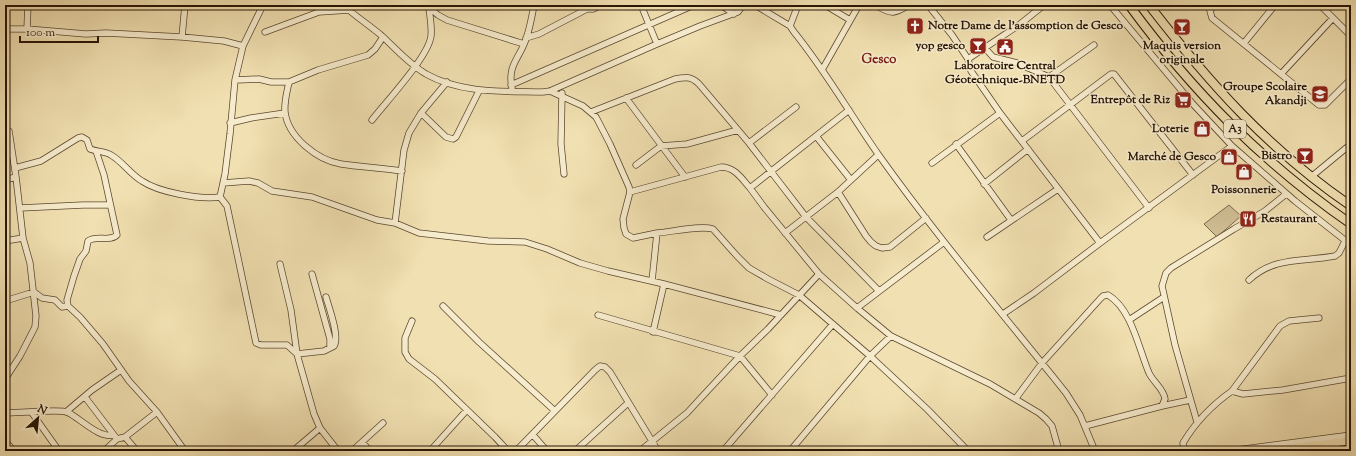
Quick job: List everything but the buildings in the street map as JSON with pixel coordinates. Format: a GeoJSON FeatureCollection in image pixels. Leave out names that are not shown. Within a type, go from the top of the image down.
{"type":"FeatureCollection","features":[{"type":"Feature","properties":{"kind":"highway","name":"A3"},"geometry":{"type":"LineString","coordinates":[[1129,5],[1201,94],[1230,124],[1283,173],[1351,224]]}},
{"type":"Feature","properties":{"kind":"highway","name":"A3"},"geometry":{"type":"LineString","coordinates":[[1152,6],[1203,73],[1238,112],[1310,177],[1351,206]]}},
{"type":"Feature","properties":{"kind":"main road"},"geometry":{"type":"LineString","coordinates":[[1263,451],[1351,440]]}},
{"type":"Feature","properties":{"kind":"main road"},"geometry":{"type":"LineString","coordinates":[[1336,451],[1351,449]]}},
{"type":"Feature","properties":{"kind":"street"},"geometry":{"type":"LineString","coordinates":[[27,29],[28,5]]}},
{"type":"Feature","properties":{"kind":"street"},"geometry":{"type":"LineString","coordinates":[[182,37],[185,5]]}},
{"type":"Feature","properties":{"kind":"street"},"geometry":{"type":"LineString","coordinates":[[263,5],[243,46],[235,80],[220,197],[227,206],[256,343],[261,345],[287,345],[298,354],[324,351],[335,345],[335,331],[326,297]]}},
{"type":"Feature","properties":{"kind":"street"},"geometry":{"type":"LineString","coordinates":[[344,5],[426,74],[447,82],[479,91],[512,92],[543,92],[561,87],[657,44],[734,14],[738,12],[743,5]]}},
{"type":"Feature","properties":{"kind":"street"},"geometry":{"type":"LineString","coordinates":[[265,32],[319,12],[349,10],[356,5]]}},
{"type":"Feature","properties":{"kind":"street"},"geometry":{"type":"LineString","coordinates":[[512,92],[510,76],[512,68],[524,44],[534,5]]}},
{"type":"Feature","properties":{"kind":"street"},"geometry":{"type":"LineString","coordinates":[[526,38],[539,34],[585,7],[593,9],[601,5]]}},
{"type":"Feature","properties":{"kind":"street"},"geometry":{"type":"LineString","coordinates":[[641,5],[657,44]]}},
{"type":"Feature","properties":{"kind":"street"},"geometry":{"type":"LineString","coordinates":[[511,85],[694,5]]}},
{"type":"Feature","properties":{"kind":"street"},"geometry":{"type":"LineString","coordinates":[[721,5],[734,14]]}},
{"type":"Feature","properties":{"kind":"street"},"geometry":{"type":"LineString","coordinates":[[755,5],[790,26],[822,70],[878,155],[944,242],[1066,393],[1080,415],[1095,451]]}},
{"type":"Feature","properties":{"kind":"street"},"geometry":{"type":"LineString","coordinates":[[790,26],[798,5]]}},
{"type":"Feature","properties":{"kind":"street"},"geometry":{"type":"LineString","coordinates":[[825,5],[850,20]]}},
{"type":"Feature","properties":{"kind":"street"},"geometry":{"type":"LineString","coordinates":[[822,70],[859,5]]}},
{"type":"Feature","properties":{"kind":"street"},"geometry":{"type":"LineString","coordinates":[[875,5],[888,13],[893,13],[899,12],[910,5]]}},
{"type":"Feature","properties":{"kind":"street"},"geometry":{"type":"LineString","coordinates":[[928,5],[968,59],[971,71],[1000,114],[1100,243]]}},
{"type":"Feature","properties":{"kind":"street"},"geometry":{"type":"LineString","coordinates":[[968,59],[1019,25],[1044,5]]}},
{"type":"Feature","properties":{"kind":"street"},"geometry":{"type":"LineString","coordinates":[[1110,5],[1192,103],[1232,146],[1286,194],[1351,245]]}},
{"type":"Feature","properties":{"kind":"street"},"geometry":{"type":"LineString","coordinates":[[1214,5],[1210,11],[1212,18],[1321,106],[1325,105],[1351,79]]}},
{"type":"Feature","properties":{"kind":"street"},"geometry":{"type":"LineString","coordinates":[[1244,43],[1275,5]]}},
{"type":"Feature","properties":{"kind":"street"},"geometry":{"type":"LineString","coordinates":[[1320,5],[1351,36]]}},
{"type":"Feature","properties":{"kind":"street"},"geometry":{"type":"LineString","coordinates":[[428,7],[447,20],[524,44]]}},
{"type":"Feature","properties":{"kind":"street"},"geometry":{"type":"LineString","coordinates":[[372,120],[427,50],[431,36],[428,7]]}},
{"type":"Feature","properties":{"kind":"street"},"geometry":{"type":"LineString","coordinates":[[1281,74],[1333,18]]}},
{"type":"Feature","properties":{"kind":"street"},"geometry":{"type":"LineString","coordinates":[[5,29],[27,29],[86,34],[106,33],[182,37],[224,41],[243,46]]}},
{"type":"Feature","properties":{"kind":"street"},"geometry":{"type":"LineString","coordinates":[[235,80],[259,79],[271,82],[289,82],[318,70],[368,55],[375,49],[383,37]]}},
{"type":"Feature","properties":{"kind":"street"},"geometry":{"type":"LineString","coordinates":[[1049,77],[1094,45]]}},
{"type":"Feature","properties":{"kind":"street"},"geometry":{"type":"LineString","coordinates":[[986,48],[993,57],[1017,63],[1049,77],[1149,208]]}},
{"type":"Feature","properties":{"kind":"street"},"geometry":{"type":"LineString","coordinates":[[1022,141],[1111,74],[1114,74],[1193,175]]}},
{"type":"Feature","properties":{"kind":"street"},"geometry":{"type":"LineString","coordinates":[[591,112],[675,79],[689,77],[699,84],[749,143],[806,217],[879,291]]}},
{"type":"Feature","properties":{"kind":"street"},"geometry":{"type":"LineString","coordinates":[[289,82],[284,102],[287,122],[301,142],[310,150],[324,158],[339,163],[402,170]]}},
{"type":"Feature","properties":{"kind":"street"},"geometry":{"type":"LineString","coordinates":[[395,223],[405,144],[421,113],[447,82]]}},
{"type":"Feature","properties":{"kind":"street"},"geometry":{"type":"LineString","coordinates":[[561,87],[561,144],[564,174]]}},
{"type":"Feature","properties":{"kind":"street"},"geometry":{"type":"LineString","coordinates":[[421,113],[446,137],[453,139],[456,137],[479,91]]}},
{"type":"Feature","properties":{"kind":"street"},"geometry":{"type":"LineString","coordinates":[[550,91],[583,106],[599,120],[629,187],[630,192],[623,219],[626,234],[633,238],[657,233],[693,229],[713,229],[749,268],[799,296],[870,356],[927,409],[968,451]]}},
{"type":"Feature","properties":{"kind":"street"},"geometry":{"type":"LineString","coordinates":[[626,98],[685,177]]}},
{"type":"Feature","properties":{"kind":"street"},"geometry":{"type":"LineString","coordinates":[[749,143],[796,108]]}},
{"type":"Feature","properties":{"kind":"street"},"geometry":{"type":"LineString","coordinates":[[750,188],[849,110]]}},
{"type":"Feature","properties":{"kind":"street"},"geometry":{"type":"LineString","coordinates":[[230,123],[285,113]]}},
{"type":"Feature","properties":{"kind":"street"},"geometry":{"type":"LineString","coordinates":[[932,163],[956,144],[1000,114]]}},
{"type":"Feature","properties":{"kind":"street"},"geometry":{"type":"LineString","coordinates":[[5,128],[9,131],[23,238],[30,263],[36,309],[35,327],[20,356],[5,378]]}},
{"type":"Feature","properties":{"kind":"street"},"geometry":{"type":"LineString","coordinates":[[636,165],[662,146],[687,144],[738,130]]}},
{"type":"Feature","properties":{"kind":"street"},"geometry":{"type":"LineString","coordinates":[[816,136],[851,180]]}},
{"type":"Feature","properties":{"kind":"street"},"geometry":{"type":"LineString","coordinates":[[15,168],[41,160],[78,138],[84,138],[87,140],[90,149],[111,154],[131,173],[143,182],[156,188],[199,198],[220,197]]}},
{"type":"Feature","properties":{"kind":"street"},"geometry":{"type":"LineString","coordinates":[[956,144],[1011,220]]}},
{"type":"Feature","properties":{"kind":"street"},"geometry":{"type":"LineString","coordinates":[[1310,177],[1351,144]]}},
{"type":"Feature","properties":{"kind":"street"},"geometry":{"type":"LineString","coordinates":[[1003,314],[1034,293],[1232,146]]}},
{"type":"Feature","properties":{"kind":"street"},"geometry":{"type":"LineString","coordinates":[[984,184],[1028,149]]}},
{"type":"Feature","properties":{"kind":"street"},"geometry":{"type":"LineString","coordinates":[[96,151],[104,174],[117,235],[113,238],[94,238],[88,240],[86,251],[80,259],[74,276],[68,306],[80,317],[103,344],[129,381],[157,412],[185,451]]}},
{"type":"Feature","properties":{"kind":"street"},"geometry":{"type":"LineString","coordinates":[[785,233],[838,192],[878,155]]}},
{"type":"Feature","properties":{"kind":"street"},"geometry":{"type":"LineString","coordinates":[[630,192],[721,167],[727,167],[734,170],[819,274],[857,308],[892,336],[966,371],[1016,398],[1046,419],[1055,434],[1059,451]]}},
{"type":"Feature","properties":{"kind":"street"},"geometry":{"type":"LineString","coordinates":[[5,180],[16,177]]}},
{"type":"Feature","properties":{"kind":"street"},"geometry":{"type":"LineString","coordinates":[[223,183],[249,181],[272,191],[312,197],[377,220],[395,223],[419,232],[488,242],[525,242],[595,267],[781,314]]}},
{"type":"Feature","properties":{"kind":"street"},"geometry":{"type":"LineString","coordinates":[[987,237],[1058,189]]}},
{"type":"Feature","properties":{"kind":"street"},"geometry":{"type":"LineString","coordinates":[[838,192],[866,236],[871,242],[882,248],[890,247],[926,218]]}},
{"type":"Feature","properties":{"kind":"street"},"geometry":{"type":"LineString","coordinates":[[1197,422],[1164,297],[1162,282],[1166,273],[1171,268],[1234,228],[1265,211],[1286,194]]}},
{"type":"Feature","properties":{"kind":"street"},"geometry":{"type":"LineString","coordinates":[[20,208],[110,205]]}},
{"type":"Feature","properties":{"kind":"street"},"geometry":{"type":"LineString","coordinates":[[652,281],[657,233]]}},
{"type":"Feature","properties":{"kind":"street"},"geometry":{"type":"LineString","coordinates":[[5,241],[23,238]]}},
{"type":"Feature","properties":{"kind":"street"},"geometry":{"type":"LineString","coordinates":[[1249,280],[1276,264],[1335,256],[1339,253],[1345,241]]}},
{"type":"Feature","properties":{"kind":"street"},"geometry":{"type":"LineString","coordinates":[[857,308],[944,242]]}},
{"type":"Feature","properties":{"kind":"street"},"geometry":{"type":"LineString","coordinates":[[280,264],[291,310],[298,354],[314,414],[320,428],[338,451]]}},
{"type":"Feature","properties":{"kind":"street"},"geometry":{"type":"LineString","coordinates":[[312,274],[330,339],[330,348]]}},
{"type":"Feature","properties":{"kind":"street"},"geometry":{"type":"LineString","coordinates":[[640,451],[651,440],[687,413],[740,356],[768,330],[819,274]]}},
{"type":"Feature","properties":{"kind":"street"},"geometry":{"type":"LineString","coordinates":[[653,332],[664,284]]}},
{"type":"Feature","properties":{"kind":"street"},"geometry":{"type":"LineString","coordinates":[[34,292],[42,298],[55,300],[62,307],[68,306]]}},
{"type":"Feature","properties":{"kind":"street"},"geometry":{"type":"LineString","coordinates":[[5,301],[34,292]]}},
{"type":"Feature","properties":{"kind":"street"},"geometry":{"type":"LineString","coordinates":[[1016,398],[1042,362],[1103,296],[1108,296],[1112,298],[1129,320],[1150,374],[1165,396],[1162,406]]}},
{"type":"Feature","properties":{"kind":"street"},"geometry":{"type":"LineString","coordinates":[[1129,320],[1164,297]]}},
{"type":"Feature","properties":{"kind":"street"},"geometry":{"type":"LineString","coordinates":[[442,306],[555,411]]}},
{"type":"Feature","properties":{"kind":"street"},"geometry":{"type":"LineString","coordinates":[[598,315],[740,356],[772,395]]}},
{"type":"Feature","properties":{"kind":"street"},"geometry":{"type":"LineString","coordinates":[[1184,451],[1183,444],[1197,422],[1232,391],[1280,326],[1288,321],[1319,318]]}},
{"type":"Feature","properties":{"kind":"street"},"geometry":{"type":"LineString","coordinates":[[412,320],[405,338],[405,352],[408,359],[434,379],[508,451]]}},
{"type":"Feature","properties":{"kind":"street"},"geometry":{"type":"LineString","coordinates":[[723,451],[833,324]]}},
{"type":"Feature","properties":{"kind":"street"},"geometry":{"type":"LineString","coordinates":[[790,451],[870,356],[892,336]]}},
{"type":"Feature","properties":{"kind":"street"},"geometry":{"type":"LineString","coordinates":[[516,451],[600,366],[605,367],[610,372],[628,404],[658,451]]}},
{"type":"Feature","properties":{"kind":"street"},"geometry":{"type":"LineString","coordinates":[[66,412],[121,370]]}},
{"type":"Feature","properties":{"kind":"street"},"geometry":{"type":"LineString","coordinates":[[1232,391],[1243,394],[1283,390],[1351,378]]}},
{"type":"Feature","properties":{"kind":"street"},"geometry":{"type":"LineString","coordinates":[[85,396],[116,437]]}},
{"type":"Feature","properties":{"kind":"street"},"geometry":{"type":"LineString","coordinates":[[1085,426],[1190,400]]}},
{"type":"Feature","properties":{"kind":"street"},"geometry":{"type":"LineString","coordinates":[[575,451],[628,404]]}},
{"type":"Feature","properties":{"kind":"street"},"geometry":{"type":"LineString","coordinates":[[5,413],[53,411],[66,412],[107,436],[125,437],[157,412]]}},
{"type":"Feature","properties":{"kind":"street"},"geometry":{"type":"LineString","coordinates":[[430,451],[466,411]]}},
{"type":"Feature","properties":{"kind":"street"},"geometry":{"type":"LineString","coordinates":[[32,413],[59,451]]}},
{"type":"Feature","properties":{"kind":"street"},"geometry":{"type":"LineString","coordinates":[[352,451],[383,423]]}},
{"type":"Feature","properties":{"kind":"street"},"geometry":{"type":"LineString","coordinates":[[293,451],[320,428]]}},
{"type":"Feature","properties":{"kind":"street"},"geometry":{"type":"LineString","coordinates":[[533,435],[547,451]]}},
{"type":"Feature","properties":{"kind":"street"},"geometry":{"type":"LineString","coordinates":[[1229,451],[1351,435]]}},
{"type":"Feature","properties":{"kind":"street"},"geometry":{"type":"LineString","coordinates":[[104,451],[116,437]]}},
{"type":"Feature","properties":{"kind":"street"},"geometry":{"type":"LineString","coordinates":[[125,437],[137,451]]}},
{"type":"Feature","properties":{"kind":"street"},"geometry":{"type":"LineString","coordinates":[[5,441],[14,451]]}},
{"type":"Feature","properties":{"kind":"street"},"geometry":{"type":"LineString","coordinates":[[362,442],[370,451]]}},
{"type":"Feature","properties":{"kind":"shaded area"},"geometry":{"type":"Polygon","coordinates":[[[1229,205],[1241,216],[1217,237],[1204,224],[1229,205]]]}},
{"type":"Feature","properties":{"kind":"place","name":"Notre Dame de l’assomption de Gesco"},"geometry":{"type":"Point","coordinates":[915,26]}},
{"type":"Feature","properties":{"kind":"place","name":"Maquis version originale"},"geometry":{"type":"Point","coordinates":[1182,27]}},
{"type":"Feature","properties":{"kind":"place","name":"yop gesco"},"geometry":{"type":"Point","coordinates":[978,46]}},
{"type":"Feature","properties":{"kind":"place","name":"Laboratoire Central Géotechnique-BNETD"},"geometry":{"type":"Point","coordinates":[1005,47]}},
{"type":"Feature","properties":{"kind":"place","name":"Groupe Scolaire Akandji"},"geometry":{"type":"Point","coordinates":[1320,94]}},
{"type":"Feature","properties":{"kind":"place","name":"Entrepôt de Riz"},"geometry":{"type":"Point","coordinates":[1183,100]}},
{"type":"Feature","properties":{"kind":"place","name":"Loterie"},"geometry":{"type":"Point","coordinates":[1202,129]}},
{"type":"Feature","properties":{"kind":"place","name":"Bistro"},"geometry":{"type":"Point","coordinates":[1305,156]}},
{"type":"Feature","properties":{"kind":"place","name":"Marché de Gesco"},"geometry":{"type":"Point","coordinates":[1229,157]}},
{"type":"Feature","properties":{"kind":"place","name":"Poissonnerie"},"geometry":{"type":"Point","coordinates":[1244,172]}},
{"type":"Feature","properties":{"kind":"place","name":"Restaurant"},"geometry":{"type":"Point","coordinates":[1248,219]}},
{"type":"Feature","properties":{"kind":"district","name":"Gesco"},"geometry":{"type":"Point","coordinates":[879,60]}}]}
